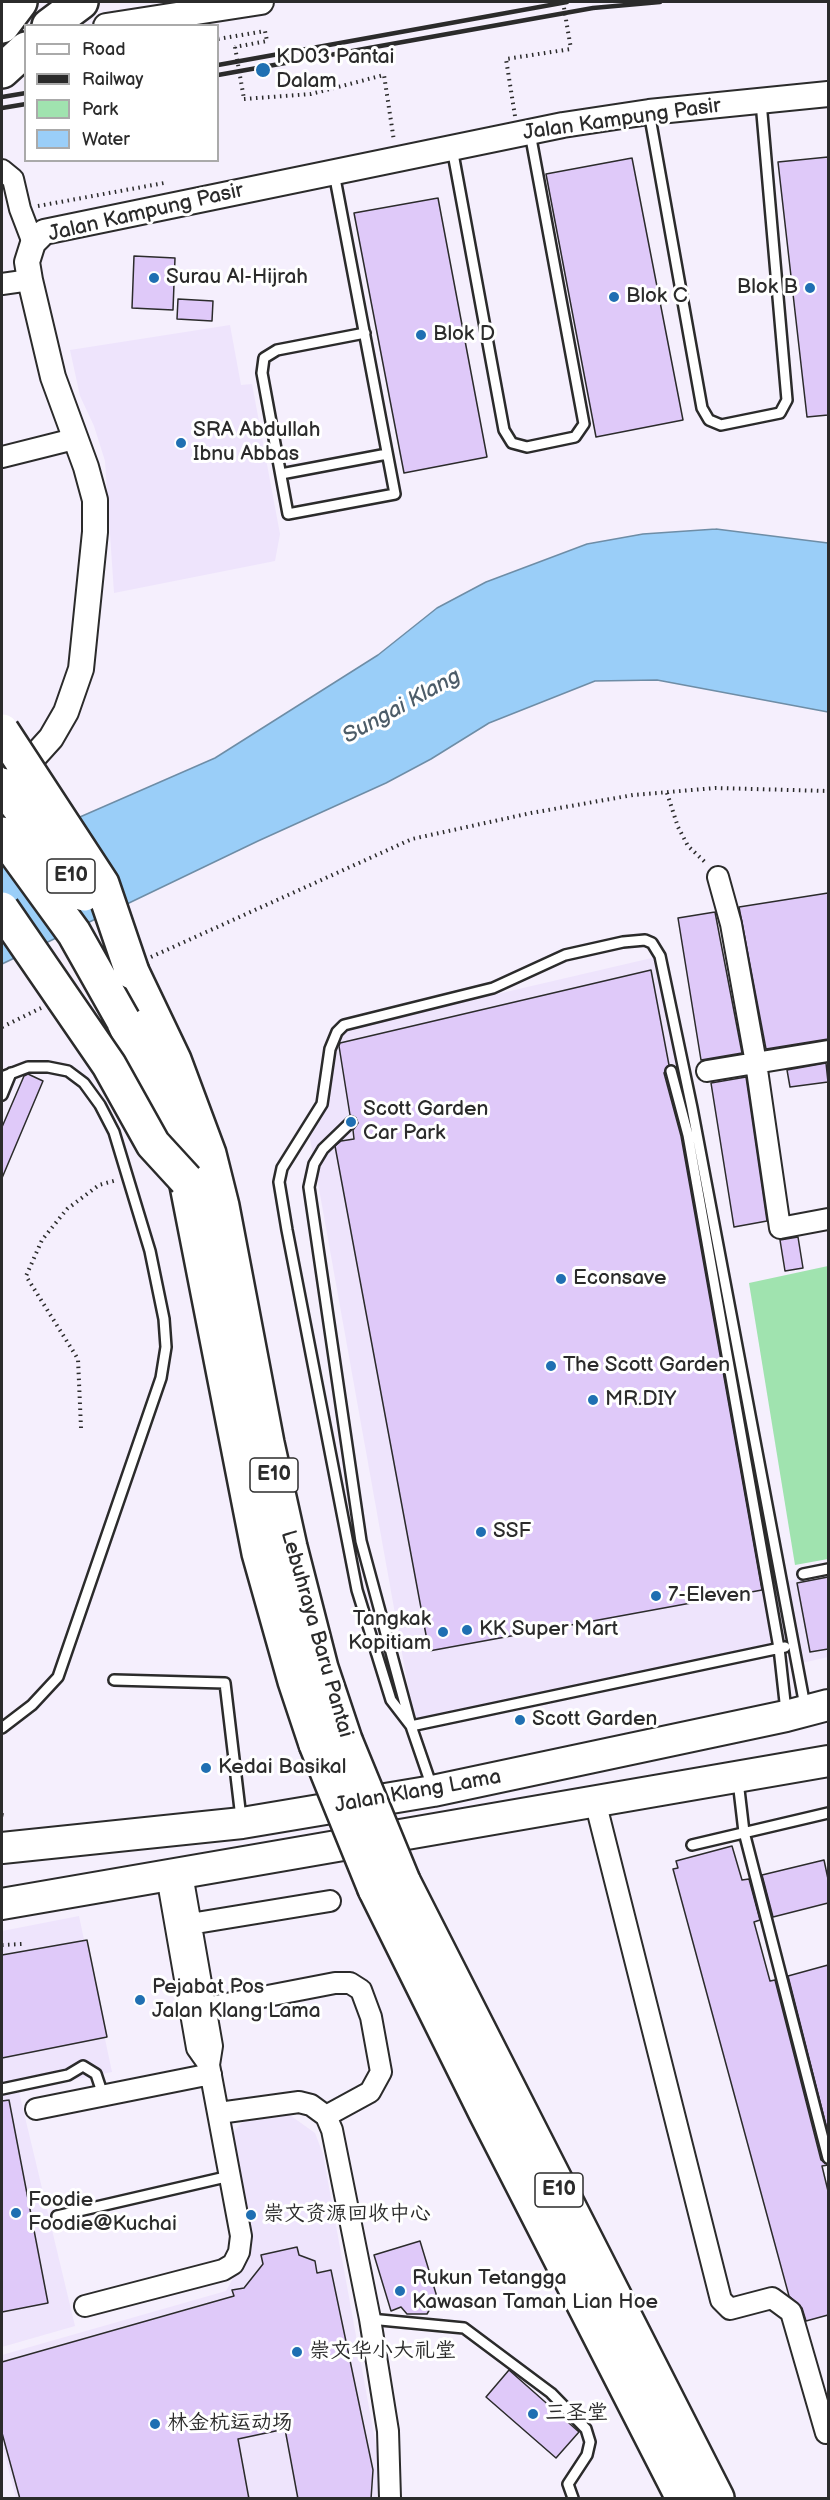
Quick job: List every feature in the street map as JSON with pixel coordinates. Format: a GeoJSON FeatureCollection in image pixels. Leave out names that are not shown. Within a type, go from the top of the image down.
{"type":"FeatureCollection","features":[{"type":"Feature","properties":{"kind":"highway"},"geometry":{"type":"LineString","coordinates":[[2,26],[20,2]]}},
{"type":"Feature","properties":{"kind":"highway"},"geometry":{"type":"LineString","coordinates":[[52,24],[81,2]]}},
{"type":"Feature","properties":{"kind":"highway"},"geometry":{"type":"LineString","coordinates":[[2,70],[24,51]]}},
{"type":"Feature","properties":{"kind":"highway"},"geometry":{"type":"LineString","coordinates":[[2,731],[102,884],[137,967]]}},
{"type":"Feature","properties":{"kind":"highway","name":"Lebuhraya Baru Pantai"},"geometry":{"type":"LineString","coordinates":[[2,785],[137,967],[209,1154],[222,1206],[267,1443],[321,1668],[330,1742]]}},
{"type":"Feature","properties":{"kind":"highway","name":"Lebuhraya Baru Pantai"},"geometry":{"type":"LineString","coordinates":[[2,834],[74,933],[123,1020],[151,1083],[186,1180],[259,1552],[295,1681],[330,1742],[486,2113],[683,2499]]}},
{"type":"Feature","properties":{"kind":"highway"},"geometry":{"type":"LineString","coordinates":[[2,909],[98,1048],[153,1144],[186,1180]]}},
{"type":"Feature","properties":{"kind":"highway","name":"Lebuhraya Baru Pantai"},"geometry":{"type":"LineString","coordinates":[[389,1885],[717,2499]]}},
{"type":"Feature","properties":{"kind":"main road","name":"Jalan Klang Lama"},"geometry":{"type":"LineString","coordinates":[[2,1848],[242,1823],[433,1791],[807,1711]]}},
{"type":"Feature","properties":{"kind":"main road","name":"Jalan Klang Lama"},"geometry":{"type":"LineString","coordinates":[[2,1904],[828,1761]]}},
{"type":"Feature","properties":{"kind":"street"},"geometry":{"type":"LineString","coordinates":[[119,24],[261,2]]}},
{"type":"Feature","properties":{"kind":"street"},"geometry":{"type":"LineString","coordinates":[[2,42],[24,38]]}},
{"type":"Feature","properties":{"kind":"street","name":"Jalan Kampung Pasir"},"geometry":{"type":"LineString","coordinates":[[2,773],[32,759],[51,738],[66,712],[81,669],[93,553],[95,500],[53,376],[27,262],[33,243],[44,232],[524,133],[649,112],[828,94]]}},
{"type":"Feature","properties":{"kind":"street"},"geometry":{"type":"LineString","coordinates":[[2,170],[13,179],[20,209],[33,243]]}},
{"type":"Feature","properties":{"kind":"street"},"geometry":{"type":"LineString","coordinates":[[2,284],[30,280]]}},
{"type":"Feature","properties":{"kind":"street"},"geometry":{"type":"LineString","coordinates":[[2,457],[74,439]]}},
{"type":"Feature","properties":{"kind":"street"},"geometry":{"type":"LineString","coordinates":[[718,877],[730,924],[756,1063],[780,1228],[828,1219]]}},
{"type":"Feature","properties":{"kind":"street"},"geometry":{"type":"LineString","coordinates":[[707,1071],[828,1051]]}},
{"type":"Feature","properties":{"kind":"street"},"geometry":{"type":"LineString","coordinates":[[595,1801],[721,2300],[730,2309],[772,2298],[791,2312],[826,2433]]}},
{"type":"Feature","properties":{"kind":"street"},"geometry":{"type":"LineString","coordinates":[[85,2306],[223,2270],[233,2264],[239,2252],[241,2236],[219,2113],[210,2070],[197,2048],[198,2010],[190,1924],[174,1875]]}},
{"type":"Feature","properties":{"kind":"street"},"geometry":{"type":"LineString","coordinates":[[174,1875],[198,2010]]}},
{"type":"Feature","properties":{"kind":"street"},"geometry":{"type":"LineString","coordinates":[[190,1924],[330,1901]]}},
{"type":"Feature","properties":{"kind":"street"},"geometry":{"type":"LineString","coordinates":[[198,2010],[335,1983],[350,1983],[361,1990],[371,2017],[381,2072],[370,2092],[326,2116]]}},
{"type":"Feature","properties":{"kind":"street"},"geometry":{"type":"LineString","coordinates":[[36,2109],[210,2070]]}},
{"type":"Feature","properties":{"kind":"street"},"geometry":{"type":"LineString","coordinates":[[219,2113],[299,2102],[311,2105],[326,2116],[332,2130],[370,2319],[388,2431],[390,2499]]}},
{"type":"Feature","properties":{"kind":"lane"},"geometry":{"type":"LineString","coordinates":[[649,112],[702,408],[709,420],[722,425],[780,412],[787,400],[761,102]]}},
{"type":"Feature","properties":{"kind":"lane"},"geometry":{"type":"LineString","coordinates":[[452,148],[504,430],[512,443],[527,447],[575,437],[584,424],[524,133]]}},
{"type":"Feature","properties":{"kind":"lane"},"geometry":{"type":"LineString","coordinates":[[334,173],[365,333],[395,494],[288,514],[262,373],[264,358],[278,350],[365,333]]}},
{"type":"Feature","properties":{"kind":"lane"},"geometry":{"type":"LineString","coordinates":[[281,474],[387,454]]}},
{"type":"Feature","properties":{"kind":"lane"},"geometry":{"type":"LineString","coordinates":[[411,1726],[391,1700],[357,1590],[287,1230],[279,1182],[282,1168],[322,1104],[330,1049],[337,1032],[344,1025],[493,988],[566,955],[623,942],[645,940],[652,943],[660,956],[696,1131],[807,1711]]}},
{"type":"Feature","properties":{"kind":"lane"},"geometry":{"type":"LineString","coordinates":[[2,1095],[6,1075],[28,1067],[48,1067],[68,1071],[84,1083],[100,1105],[114,1132],[130,1178],[150,1251],[164,1319],[166,1347],[160,1378],[58,1677],[32,1705],[2,1728]]}},
{"type":"Feature","properties":{"kind":"lane"},"geometry":{"type":"LineString","coordinates":[[670,1071],[688,1135],[779,1648],[807,1711]]}},
{"type":"Feature","properties":{"kind":"lane"},"geometry":{"type":"LineString","coordinates":[[351,1122],[323,1149],[314,1164],[309,1187],[361,1541],[411,1726],[433,1791]]}},
{"type":"Feature","properties":{"kind":"lane"},"geometry":{"type":"LineString","coordinates":[[803,1574],[828,1569]]}},
{"type":"Feature","properties":{"kind":"lane"},"geometry":{"type":"LineString","coordinates":[[411,1726],[793,1644]]}},
{"type":"Feature","properties":{"kind":"lane"},"geometry":{"type":"LineString","coordinates":[[114,1680],[225,1683],[242,1823]]}},
{"type":"Feature","properties":{"kind":"lane"},"geometry":{"type":"LineString","coordinates":[[738,1777],[744,1832],[828,2158]]}},
{"type":"Feature","properties":{"kind":"lane"},"geometry":{"type":"LineString","coordinates":[[692,1845],[828,1813]]}},
{"type":"Feature","properties":{"kind":"lane"},"geometry":{"type":"LineString","coordinates":[[2,2089],[68,2075],[83,2066],[96,2074],[103,2095]]}},
{"type":"Feature","properties":{"kind":"lane"},"geometry":{"type":"LineString","coordinates":[[57,2216],[230,2176]]}},
{"type":"Feature","properties":{"kind":"lane"},"geometry":{"type":"LineString","coordinates":[[370,2319],[464,2328],[551,2393],[586,2429],[590,2442],[587,2455],[568,2484],[573,2499]]}},
{"type":"Feature","properties":{"kind":"path"},"geometry":{"type":"LineString","coordinates":[[524,133],[506,59],[571,49],[563,2]]}},
{"type":"Feature","properties":{"kind":"path"},"geometry":{"type":"LineString","coordinates":[[219,39],[266,31],[267,41],[235,47],[244,99],[311,94],[384,75],[397,159]]}},
{"type":"Feature","properties":{"kind":"path"},"geometry":{"type":"LineString","coordinates":[[137,967],[412,839],[531,813],[633,795],[716,788],[828,791]]}},
{"type":"Feature","properties":{"kind":"path"},"geometry":{"type":"LineString","coordinates":[[667,793],[678,827],[688,846],[718,877]]}},
{"type":"Feature","properties":{"kind":"path"},"geometry":{"type":"LineString","coordinates":[[2,1027],[44,1007]]}},
{"type":"Feature","properties":{"kind":"path"},"geometry":{"type":"LineString","coordinates":[[81,1428],[78,1359],[26,1276],[42,1240],[67,1209],[99,1185],[130,1178]]}},
{"type":"Feature","properties":{"kind":"path"},"geometry":{"type":"LineString","coordinates":[[2,1945],[22,1944]]}},
{"type":"Feature","properties":{"kind":"shaded area","name":"SRA Abdullah Ibnu Abbas"},"geometry":{"type":"Polygon","coordinates":[[[230,325],[241,385],[252,384],[280,534],[275,561],[114,593],[105,461],[94,426],[80,396],[70,350],[230,325]]]}},
{"type":"Feature","properties":{"kind":"shaded area","name":"The Scott Garden"},"geometry":{"type":"Polygon","coordinates":[[[656,957],[778,1583],[828,1573],[828,1657],[802,1663],[796,1638],[414,1720],[309,1133],[325,1105],[334,1051],[341,1035],[347,1029],[656,957]]]}},
{"type":"Feature","properties":{"kind":"shaded area"},"geometry":{"type":"Polygon","coordinates":[[[79,1916],[112,2072],[2,2094],[2,1931],[79,1916]]]}},
{"type":"Feature","properties":{"kind":"shaded area"},"geometry":{"type":"Polygon","coordinates":[[[19,2092],[75,2326],[2,2347],[2,2095],[19,2092]]]}},
{"type":"Feature","properties":{"kind":"shaded area"},"geometry":{"type":"Polygon","coordinates":[[[287,2113],[315,2133],[323,2154],[380,2468],[377,2498],[16,2498],[2,2444],[2,2355],[226,2291],[248,2251],[231,2135],[244,2120],[287,2113]]]}},
{"type":"Feature","properties":{"kind":"green space"},"geometry":{"type":"Polygon","coordinates":[[[828,1266],[828,1559],[795,1565],[749,1283],[828,1266]]]}},
{"type":"Feature","properties":{"kind":"water","name":"Sungai Klang"},"geometry":{"type":"Polygon","coordinates":[[[716,529],[828,543],[828,712],[657,680],[595,681],[489,723],[431,759],[386,783],[258,841],[2,964],[2,851],[215,758],[378,655],[437,608],[486,582],[587,544],[643,534],[716,529]]]}},
{"type":"Feature","properties":{"kind":"building","name":"Blok B"},"geometry":{"type":"Polygon","coordinates":[[[828,157],[828,415],[807,417],[778,162],[828,157]]]}},
{"type":"Feature","properties":{"kind":"building","name":"Blok C"},"geometry":{"type":"Polygon","coordinates":[[[632,158],[683,420],[596,437],[546,174],[632,158]]]}},
{"type":"Feature","properties":{"kind":"building","name":"Blok D"},"geometry":{"type":"Polygon","coordinates":[[[438,198],[487,457],[404,473],[354,213],[438,198]]]}},
{"type":"Feature","properties":{"kind":"building","name":"Surau Al-Hijrah"},"geometry":{"type":"Polygon","coordinates":[[[134,256],[175,258],[173,310],[132,308],[134,256]]]}},
{"type":"Feature","properties":{"kind":"building"},"geometry":{"type":"Polygon","coordinates":[[[178,299],[213,301],[212,321],[177,319],[178,299]]]}},
{"type":"Feature","properties":{"kind":"building"},"geometry":{"type":"Polygon","coordinates":[[[828,893],[828,1039],[766,1049],[739,907],[828,893]]]}},
{"type":"Feature","properties":{"kind":"building"},"geometry":{"type":"Polygon","coordinates":[[[715,912],[742,1053],[701,1060],[678,918],[715,912]]]}},
{"type":"Feature","properties":{"kind":"building","name":"The Scott Garden"},"geometry":{"type":"Polygon","coordinates":[[[651,970],[669,1065],[664,1073],[681,1136],[762,1590],[429,1651],[335,1146],[341,1141],[354,1139],[353,1130],[358,1123],[356,1118],[350,1115],[339,1046],[340,1043],[651,970]]]}},
{"type":"Feature","properties":{"kind":"building"},"geometry":{"type":"Polygon","coordinates":[[[826,1063],[828,1082],[790,1087],[787,1070],[826,1063]]]}},
{"type":"Feature","properties":{"kind":"building"},"geometry":{"type":"Polygon","coordinates":[[[28,1074],[43,1081],[2,1178],[2,1127],[24,1076],[28,1074]]]}},
{"type":"Feature","properties":{"kind":"building"},"geometry":{"type":"Polygon","coordinates":[[[746,1077],[767,1221],[734,1227],[711,1083],[746,1077]]]}},
{"type":"Feature","properties":{"kind":"building"},"geometry":{"type":"Polygon","coordinates":[[[798,1237],[803,1268],[785,1271],[780,1240],[798,1237]]]}},
{"type":"Feature","properties":{"kind":"building"},"geometry":{"type":"Polygon","coordinates":[[[828,1577],[828,1649],[810,1652],[797,1583],[828,1577]]]}},
{"type":"Feature","properties":{"kind":"building"},"geometry":{"type":"Polygon","coordinates":[[[732,1846],[742,1880],[749,1879],[760,1920],[754,1922],[770,1981],[775,1980],[821,2160],[828,2165],[822,2166],[828,2191],[828,2315],[806,2321],[802,2308],[789,2296],[673,1869],[678,1868],[676,1861],[732,1846]]]}},
{"type":"Feature","properties":{"kind":"building"},"geometry":{"type":"Polygon","coordinates":[[[824,1860],[828,1879],[828,1903],[773,1917],[762,1875],[824,1860]]]}},
{"type":"Feature","properties":{"kind":"building"},"geometry":{"type":"Polygon","coordinates":[[[87,1940],[107,2037],[2,2058],[2,1955],[87,1940]]]}},
{"type":"Feature","properties":{"kind":"building"},"geometry":{"type":"Polygon","coordinates":[[[828,1965],[828,2133],[788,1976],[828,1965]]]}},
{"type":"Feature","properties":{"kind":"building","name":"Foodie Foodie@Kuchai"},"geometry":{"type":"Polygon","coordinates":[[[9,2100],[48,2303],[2,2312],[2,2101],[9,2100]]]}},
{"type":"Feature","properties":{"kind":"building"},"geometry":{"type":"Polygon","coordinates":[[[420,2241],[437,2297],[427,2314],[407,2314],[401,2307],[391,2311],[374,2255],[420,2241]]]}},
{"type":"Feature","properties":{"kind":"building"},"geometry":{"type":"Polygon","coordinates":[[[297,2247],[299,2255],[315,2261],[317,2273],[331,2270],[373,2470],[371,2499],[298,2499],[285,2429],[238,2439],[249,2499],[20,2499],[2,2433],[2,2362],[234,2296],[232,2290],[244,2288],[263,2264],[261,2255],[297,2247]]]}},
{"type":"Feature","properties":{"kind":"building","name":"三圣堂"},"geometry":{"type":"Polygon","coordinates":[[[509,2370],[579,2432],[556,2458],[486,2397],[509,2370]]]}},
{"type":"Feature","properties":{"kind":"railway"},"geometry":{"type":"LineString","coordinates":[[219,65],[567,2]]}},
{"type":"Feature","properties":{"kind":"railway"},"geometry":{"type":"LineString","coordinates":[[219,75],[593,8],[660,2]]}},
{"type":"Feature","properties":{"kind":"railway"},"geometry":{"type":"LineString","coordinates":[[2,97],[24,93]]}},
{"type":"Feature","properties":{"kind":"railway"},"geometry":{"type":"LineString","coordinates":[[2,108],[24,104]]}},
{"type":"Feature","properties":{"kind":"place","name":"KD03 Pantai Dalam"},"geometry":{"type":"Point","coordinates":[263,70]}},
{"type":"Feature","properties":{"kind":"place","name":"Surau Al-Hijrah"},"geometry":{"type":"Point","coordinates":[154,278]}},
{"type":"Feature","properties":{"kind":"place","name":"Blok B"},"geometry":{"type":"Point","coordinates":[810,288]}},
{"type":"Feature","properties":{"kind":"place","name":"Blok C"},"geometry":{"type":"Point","coordinates":[614,297]}},
{"type":"Feature","properties":{"kind":"place","name":"Blok D"},"geometry":{"type":"Point","coordinates":[421,335]}},
{"type":"Feature","properties":{"kind":"place","name":"SRA Abdullah Ibnu Abbas"},"geometry":{"type":"Point","coordinates":[181,443]}},
{"type":"Feature","properties":{"kind":"place","name":"Scott Garden Car Park"},"geometry":{"type":"Point","coordinates":[351,1122]}},
{"type":"Feature","properties":{"kind":"place","name":"Econsave"},"geometry":{"type":"Point","coordinates":[561,1279]}},
{"type":"Feature","properties":{"kind":"place","name":"The Scott Garden"},"geometry":{"type":"Point","coordinates":[551,1366]}},
{"type":"Feature","properties":{"kind":"place","name":"MR.DIY"},"geometry":{"type":"Point","coordinates":[593,1400]}},
{"type":"Feature","properties":{"kind":"place","name":"SSF"},"geometry":{"type":"Point","coordinates":[481,1532]}},
{"type":"Feature","properties":{"kind":"place","name":"7-Eleven"},"geometry":{"type":"Point","coordinates":[656,1596]}},
{"type":"Feature","properties":{"kind":"place","name":"KK Super Mart"},"geometry":{"type":"Point","coordinates":[467,1630]}},
{"type":"Feature","properties":{"kind":"place","name":"Tangkak Kopitiam"},"geometry":{"type":"Point","coordinates":[443,1632]}},
{"type":"Feature","properties":{"kind":"place","name":"Scott Garden"},"geometry":{"type":"Point","coordinates":[520,1720]}},
{"type":"Feature","properties":{"kind":"place","name":"Kedai Basikal"},"geometry":{"type":"Point","coordinates":[206,1768]}},
{"type":"Feature","properties":{"kind":"place","name":"Pejabat Pos Jalan Klang Lama"},"geometry":{"type":"Point","coordinates":[140,2000]}},
{"type":"Feature","properties":{"kind":"place","name":"Foodie Foodie@Kuchai"},"geometry":{"type":"Point","coordinates":[16,2213]}},
{"type":"Feature","properties":{"kind":"place","name":"崇文资源回收中心"},"geometry":{"type":"Point","coordinates":[251,2215]}},
{"type":"Feature","properties":{"kind":"place","name":"Rukun Tetangga Kawasan Taman Lian Hoe"},"geometry":{"type":"Point","coordinates":[400,2291]}},
{"type":"Feature","properties":{"kind":"place","name":"崇文华小大礼堂"},"geometry":{"type":"Point","coordinates":[297,2352]}},
{"type":"Feature","properties":{"kind":"place","name":"三圣堂"},"geometry":{"type":"Point","coordinates":[533,2414]}},
{"type":"Feature","properties":{"kind":"place","name":"林金杭运动场"},"geometry":{"type":"Point","coordinates":[155,2424]}}]}
